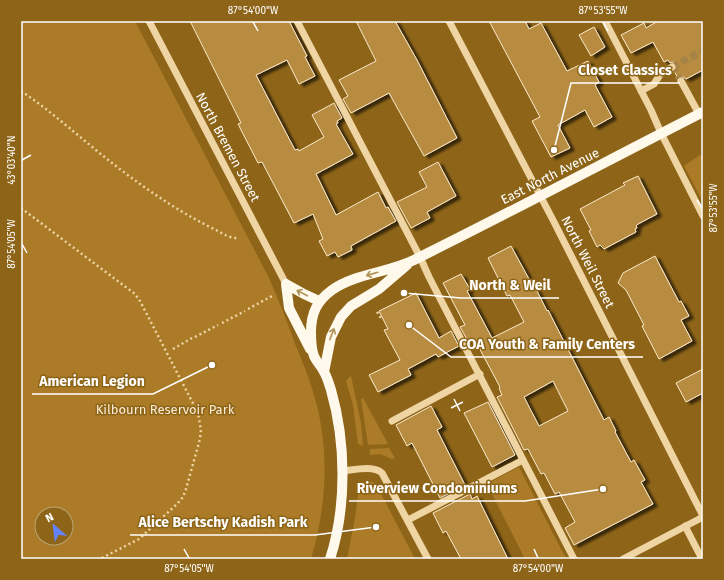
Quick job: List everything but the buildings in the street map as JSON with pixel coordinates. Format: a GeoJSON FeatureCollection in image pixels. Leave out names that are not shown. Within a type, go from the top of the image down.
{"type":"FeatureCollection","features":[{"type":"Feature","properties":{"kind":"main road","name":"East North Avenue"},"geometry":{"type":"LineString","coordinates":[[324,372],[331,337],[341,316],[351,306],[379,290],[410,263],[701,113]]}},
{"type":"Feature","properties":{"kind":"main road","name":"East North Avenue"},"geometry":{"type":"LineString","coordinates":[[330,559],[341,505],[343,471],[342,450],[337,417],[324,372],[313,355],[311,330],[313,315],[319,301],[332,290],[346,282],[410,263]]}},
{"type":"Feature","properties":{"kind":"main road"},"geometry":{"type":"LineString","coordinates":[[286,284],[319,301]]}},
{"type":"Feature","properties":{"kind":"main road"},"geometry":{"type":"LineString","coordinates":[[286,284],[289,308],[313,355]]}},
{"type":"Feature","properties":{"kind":"street","name":"North Bremen Street"},"geometry":{"type":"LineString","coordinates":[[149,21],[286,284]]}},
{"type":"Feature","properties":{"kind":"street"},"geometry":{"type":"LineString","coordinates":[[297,21],[420,257],[574,559]]}},
{"type":"Feature","properties":{"kind":"street","name":"North Weil Street"},"geometry":{"type":"LineString","coordinates":[[449,21],[540,195],[703,516]]}},
{"type":"Feature","properties":{"kind":"street"},"geometry":{"type":"LineString","coordinates":[[605,21],[703,216]]}},
{"type":"Feature","properties":{"kind":"street"},"geometry":{"type":"LineString","coordinates":[[641,91],[654,84],[661,73],[672,67]]}},
{"type":"Feature","properties":{"kind":"street"},"geometry":{"type":"LineString","coordinates":[[681,81],[701,113]]}},
{"type":"Feature","properties":{"kind":"street"},"geometry":{"type":"LineString","coordinates":[[392,421],[480,374]]}},
{"type":"Feature","properties":{"kind":"street"},"geometry":{"type":"LineString","coordinates":[[408,520],[523,460]]}},
{"type":"Feature","properties":{"kind":"street"},"geometry":{"type":"LineString","coordinates":[[343,471],[373,469],[379,470],[384,474],[428,559]]}},
{"type":"Feature","properties":{"kind":"street"},"geometry":{"type":"LineString","coordinates":[[623,559],[703,516]]}},
{"type":"Feature","properties":{"kind":"street"},"geometry":{"type":"LineString","coordinates":[[685,526],[702,559]]}},
{"type":"Feature","properties":{"kind":"path"},"geometry":{"type":"LineString","coordinates":[[21,91],[49,110],[107,159],[164,201],[190,217],[231,238],[239,238]]}},
{"type":"Feature","properties":{"kind":"path"},"geometry":{"type":"LineString","coordinates":[[21,208],[135,294],[198,413],[201,430],[200,439],[183,497],[139,539],[100,559]]}},
{"type":"Feature","properties":{"kind":"path"},"geometry":{"type":"LineString","coordinates":[[222,323],[270,297]]}},
{"type":"Feature","properties":{"kind":"path"},"geometry":{"type":"LineString","coordinates":[[377,312],[382,320]]}},
{"type":"Feature","properties":{"kind":"path"},"geometry":{"type":"LineString","coordinates":[[173,349],[218,325]]}},
{"type":"Feature","properties":{"kind":"green space","name":"Kilbourn Reservoir Park"},"geometry":{"type":"Polygon","coordinates":[[[21,21],[135,21],[268,276],[310,382],[323,436],[324,456],[323,498],[311,559],[21,559],[21,21]]]}},
{"type":"Feature","properties":{"kind":"green space"},"geometry":{"type":"Polygon","coordinates":[[[703,153],[703,202],[684,166],[703,153]]]}},
{"type":"Feature","properties":{"kind":"green space"},"geometry":{"type":"Polygon","coordinates":[[[351,376],[361,423],[363,446],[358,444],[353,405],[346,381],[351,376]]]}},
{"type":"Feature","properties":{"kind":"green space"},"geometry":{"type":"Polygon","coordinates":[[[363,398],[388,444],[368,445],[361,399],[363,398]]]}},
{"type":"Feature","properties":{"kind":"green space"},"geometry":{"type":"Polygon","coordinates":[[[389,448],[395,458],[392,459],[380,454],[370,455],[370,449],[389,448]]]}},
{"type":"Feature","properties":{"kind":"green space"},"geometry":{"type":"Polygon","coordinates":[[[519,467],[567,559],[525,559],[487,484],[519,467]]]}},
{"type":"Feature","properties":{"kind":"green space"},"geometry":{"type":"Polygon","coordinates":[[[367,481],[373,482],[377,486],[415,559],[347,559],[359,488],[367,481]]]}},
{"type":"Feature","properties":{"kind":"tunnel"},"geometry":{"type":"LineString","coordinates":[[672,67],[703,51]]}},
{"type":"Feature","properties":{"kind":"tunnel"},"geometry":{"type":"LineString","coordinates":[[673,66],[681,81]]}},
{"type":"Feature","properties":{"kind":"place","name":"Closet Classics"},"geometry":{"type":"Point","coordinates":[554,150]}},
{"type":"Feature","properties":{"kind":"place","name":"North & Weil"},"geometry":{"type":"Point","coordinates":[404,293]}},
{"type":"Feature","properties":{"kind":"place","name":"COA Youth & Family Centers"},"geometry":{"type":"Point","coordinates":[409,325]}},
{"type":"Feature","properties":{"kind":"place","name":"American Legion"},"geometry":{"type":"Point","coordinates":[212,365]}},
{"type":"Feature","properties":{"kind":"place","name":"Riverview Condominiums"},"geometry":{"type":"Point","coordinates":[603,489]}},
{"type":"Feature","properties":{"kind":"place","name":"Alice Bertschy Kadish Park"},"geometry":{"type":"Point","coordinates":[376,527]}}]}
